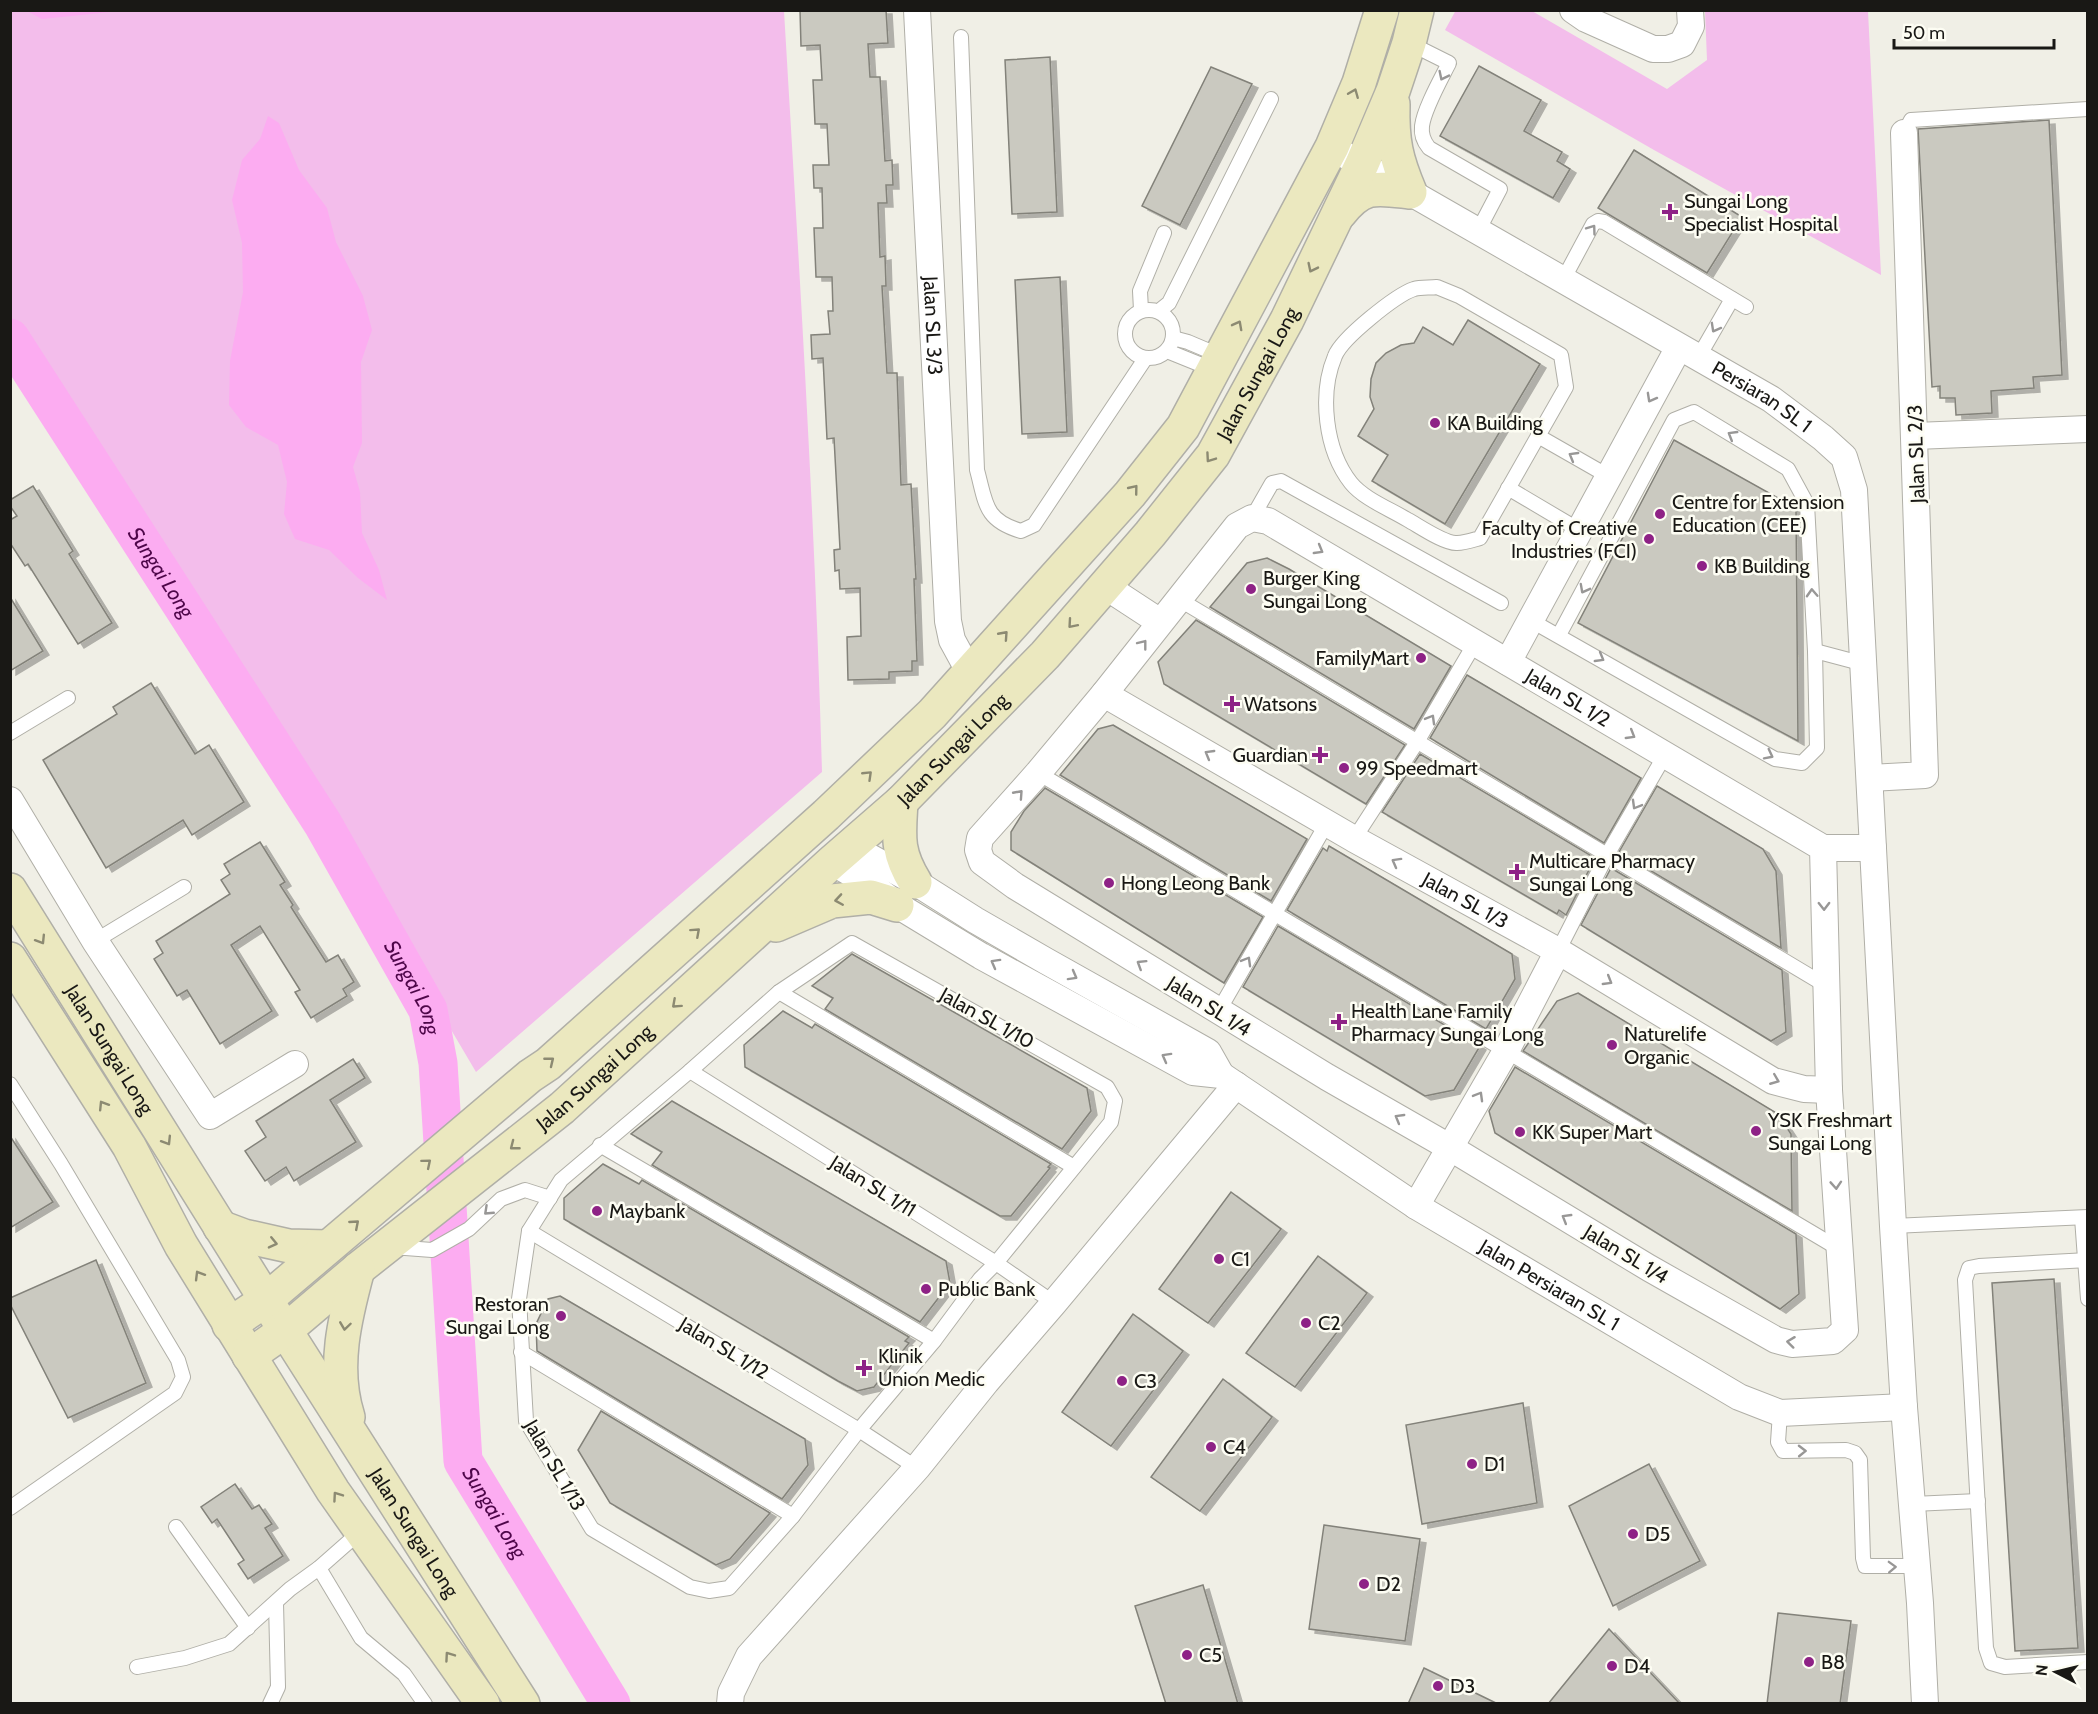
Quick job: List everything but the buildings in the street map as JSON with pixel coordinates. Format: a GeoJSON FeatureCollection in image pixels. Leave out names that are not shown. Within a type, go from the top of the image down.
{"type":"FeatureCollection","features":[{"type":"Feature","properties":{"kind":"street","name":"Jalan SL 3/3"},"geometry":{"type":"LineString","coordinates":[[917,10],[948,621],[952,640],[970,673]]}},
{"type":"Feature","properties":{"kind":"street","name":"Jalan Sungai Long"},"geometry":{"type":"LineString","coordinates":[[249,1356],[286,1330],[387,1247],[426,1236],[449,1198],[562,1108],[750,936],[932,714],[1130,494],[1182,427],[1332,147],[1359,83],[1382,10]]}},
{"type":"Feature","properties":{"kind":"street","name":"Jalan Sungai Long"},"geometry":{"type":"LineString","coordinates":[[229,1325],[266,1300],[530,1076],[548,1064],[827,840],[901,802],[1045,656],[1178,501],[1213,455],[1287,320],[1362,164],[1393,91],[1417,10]]}},
{"type":"Feature","properties":{"kind":"street"},"geometry":{"type":"LineString","coordinates":[[1573,10],[1586,19],[1653,49],[1668,49],[1682,44],[1691,26],[1690,10]]}},
{"type":"Feature","properties":{"kind":"street"},"geometry":{"type":"LineString","coordinates":[[1338,215],[1352,198],[1365,192],[1380,189],[1410,192],[1395,150],[1392,132],[1393,91]]}},
{"type":"Feature","properties":{"kind":"street","name":"Jalan SL 2/3"},"geometry":{"type":"LineString","coordinates":[[1870,778],[1925,775],[1904,133]]}},
{"type":"Feature","properties":{"kind":"street","name":"Persiaran SL 1"},"geometry":{"type":"LineString","coordinates":[[1332,147],[1771,399],[1844,456],[1854,490],[1893,1226],[1904,1407],[1918,1566],[1925,1704]]}},
{"type":"Feature","properties":{"kind":"street"},"geometry":{"type":"LineString","coordinates":[[1508,662],[1608,476],[1689,352]]}},
{"type":"Feature","properties":{"kind":"street"},"geometry":{"type":"LineString","coordinates":[[1915,436],[2088,429]]}},
{"type":"Feature","properties":{"kind":"street","name":"Jalan SL 1/4"},"geometry":{"type":"LineString","coordinates":[[1260,519],[1237,526],[1104,694],[980,838],[978,850],[982,862],[1015,886],[1218,1012],[1449,1147],[1649,1268],[1776,1340],[1792,1344],[1833,1341],[1845,1330],[1841,1250]]}},
{"type":"Feature","properties":{"kind":"street","name":"Jalan SL 1/2"},"geometry":{"type":"LineString","coordinates":[[1260,519],[1823,848]]}},
{"type":"Feature","properties":{"kind":"street"},"geometry":{"type":"LineString","coordinates":[[1105,586],[1160,622]]}},
{"type":"Feature","properties":{"kind":"street","name":"Jalan SL 1/3"},"geometry":{"type":"LineString","coordinates":[[1104,694],[1354,839],[1558,951],[1773,1081],[1804,1089],[1829,1090]]}},
{"type":"Feature","properties":{"kind":"street"},"geometry":{"type":"LineString","coordinates":[[10,800],[95,941],[210,1116],[295,1064]]}},
{"type":"Feature","properties":{"kind":"street"},"geometry":{"type":"LineString","coordinates":[[901,802],[899,841],[906,893]]}},
{"type":"Feature","properties":{"kind":"street"},"geometry":{"type":"LineString","coordinates":[[730,1704],[730,1693],[749,1656],[917,1468],[986,1382],[1054,1303],[1228,1080],[1192,1072],[981,956],[906,893],[873,886],[827,840]]}},
{"type":"Feature","properties":{"kind":"street"},"geometry":{"type":"LineString","coordinates":[[1841,1250],[1829,1090],[1823,848],[1873,848]]}},
{"type":"Feature","properties":{"kind":"street","name":"Jalan Sungai Long"},"geometry":{"type":"LineString","coordinates":[[10,890],[266,1300],[523,1704]]}},
{"type":"Feature","properties":{"kind":"street"},"geometry":{"type":"LineString","coordinates":[[750,936],[832,900],[906,893]]}},
{"type":"Feature","properties":{"kind":"street"},"geometry":{"type":"LineString","coordinates":[[1416,1206],[1506,1051],[1558,951]]}},
{"type":"Feature","properties":{"kind":"street","name":"Jalan Sungai Long"},"geometry":{"type":"LineString","coordinates":[[10,959],[129,1146],[181,1245],[333,1491],[483,1704]]}},
{"type":"Feature","properties":{"kind":"street","name":"Jalan Persiaran SL 1"},"geometry":{"type":"LineString","coordinates":[[1228,1080],[1416,1206],[1739,1397],[1780,1413],[1904,1407]]}},
{"type":"Feature","properties":{"kind":"street"},"geometry":{"type":"LineString","coordinates":[[220,1227],[244,1236],[289,1246],[327,1247]]}},
{"type":"Feature","properties":{"kind":"street"},"geometry":{"type":"LineString","coordinates":[[354,1437],[342,1399],[340,1356],[346,1313],[358,1269]]}},
{"type":"Feature","properties":{"kind":"lane"},"geometry":{"type":"LineString","coordinates":[[961,38],[977,470],[988,510],[1004,526],[1021,531],[1034,525],[1145,358]]}},
{"type":"Feature","properties":{"kind":"lane"},"geometry":{"type":"LineString","coordinates":[[1409,43],[1449,63],[1422,126],[1424,141],[1429,148],[1500,189],[1478,231]]}},
{"type":"Feature","properties":{"kind":"lane"},"geometry":{"type":"LineString","coordinates":[[1159,311],[1169,303],[1271,99]]}},
{"type":"Feature","properties":{"kind":"lane"},"geometry":{"type":"LineString","coordinates":[[1904,133],[1911,120],[2088,108]]}},
{"type":"Feature","properties":{"kind":"lane"},"geometry":{"type":"LineString","coordinates":[[1563,280],[1593,224],[1598,221],[1604,222],[1746,307]]}},
{"type":"Feature","properties":{"kind":"lane"},"geometry":{"type":"LineString","coordinates":[[1141,310],[1140,291],[1164,233]]}},
{"type":"Feature","properties":{"kind":"lane"},"geometry":{"type":"LineString","coordinates":[[1437,287],[1459,296],[1561,355],[1566,387],[1538,436],[1480,538],[1455,544],[1381,504],[1352,484],[1340,464],[1330,439],[1327,382],[1335,354],[1354,331],[1380,310],[1414,289],[1437,287]]}},
{"type":"Feature","properties":{"kind":"lane"},"geometry":{"type":"LineString","coordinates":[[1689,352],[1732,299]]}},
{"type":"Feature","properties":{"kind":"lane"},"geometry":{"type":"LineString","coordinates":[[1141,310],[1159,311],[1172,324],[1170,344],[1157,357],[1145,358],[1130,351],[1124,336],[1128,320],[1141,310]]}},
{"type":"Feature","properties":{"kind":"lane"},"geometry":{"type":"LineString","coordinates":[[1170,344],[1218,363]]}},
{"type":"Feature","properties":{"kind":"lane"},"geometry":{"type":"LineString","coordinates":[[1530,620],[1775,759],[1802,764],[1817,748],[1815,651],[1807,504],[1788,469],[1694,412],[1674,420],[1559,635]]}},
{"type":"Feature","properties":{"kind":"lane"},"geometry":{"type":"LineString","coordinates":[[1538,436],[1608,476]]}},
{"type":"Feature","properties":{"kind":"lane"},"geometry":{"type":"LineString","coordinates":[[1260,519],[1272,483],[1281,481],[1501,603]]}},
{"type":"Feature","properties":{"kind":"lane"},"geometry":{"type":"LineString","coordinates":[[1508,488],[1579,530]]}},
{"type":"Feature","properties":{"kind":"lane"},"geometry":{"type":"LineString","coordinates":[[1180,600],[1825,985]]}},
{"type":"Feature","properties":{"kind":"lane"},"geometry":{"type":"LineString","coordinates":[[1354,839],[1417,742],[1475,643]]}},
{"type":"Feature","properties":{"kind":"lane"},"geometry":{"type":"LineString","coordinates":[[1815,651],[1864,663]]}},
{"type":"Feature","properties":{"kind":"lane"},"geometry":{"type":"LineString","coordinates":[[10,733],[68,698]]}},
{"type":"Feature","properties":{"kind":"lane"},"geometry":{"type":"LineString","coordinates":[[1558,951],[1607,855],[1665,755]]}},
{"type":"Feature","properties":{"kind":"lane"},"geometry":{"type":"LineString","coordinates":[[1038,773],[1841,1250]]}},
{"type":"Feature","properties":{"kind":"lane"},"geometry":{"type":"LineString","coordinates":[[1218,1012],[1326,823]]}},
{"type":"Feature","properties":{"kind":"lane"},"geometry":{"type":"LineString","coordinates":[[95,941],[184,887]]}},
{"type":"Feature","properties":{"kind":"lane","name":"Jalan SL 1/10"},"geometry":{"type":"LineString","coordinates":[[779,992],[852,943],[1107,1087],[1115,1101],[1111,1122],[1074,1167]]}},
{"type":"Feature","properties":{"kind":"lane"},"geometry":{"type":"LineString","coordinates":[[521,1352],[793,1516],[859,1430],[934,1341],[980,1279],[996,1263],[1074,1167],[779,992],[561,1180],[529,1231]]}},
{"type":"Feature","properties":{"kind":"lane","name":"Jalan SL 1/11"},"geometry":{"type":"LineString","coordinates":[[690,1071],[996,1263],[1054,1303]]}},
{"type":"Feature","properties":{"kind":"lane"},"geometry":{"type":"LineString","coordinates":[[10,1084],[67,1174],[178,1360],[183,1377],[175,1393],[10,1508]]}},
{"type":"Feature","properties":{"kind":"lane"},"geometry":{"type":"LineString","coordinates":[[600,1145],[934,1341]]}},
{"type":"Feature","properties":{"kind":"lane"},"geometry":{"type":"LineString","coordinates":[[426,1236],[468,1229],[501,1199],[525,1190],[550,1198]]}},
{"type":"Feature","properties":{"kind":"lane"},"geometry":{"type":"LineString","coordinates":[[1893,1226],[2085,1217],[2088,1299]]}},
{"type":"Feature","properties":{"kind":"lane","name":"Jalan SL 1/13"},"geometry":{"type":"LineString","coordinates":[[529,1231],[519,1299],[526,1421],[592,1529],[690,1587],[710,1591],[729,1588],[793,1516]]}},
{"type":"Feature","properties":{"kind":"lane","name":"Jalan SL 1/12"},"geometry":{"type":"LineString","coordinates":[[529,1231],[859,1430],[917,1468]]}},
{"type":"Feature","properties":{"kind":"lane"},"geometry":{"type":"LineString","coordinates":[[2086,1261],[1979,1266],[1969,1268],[1965,1280],[1986,1648],[1991,1663],[2005,1667],[2088,1662]]}},
{"type":"Feature","properties":{"kind":"lane"},"geometry":{"type":"LineString","coordinates":[[1780,1413],[1778,1442],[1783,1450],[1846,1450],[1855,1453],[1860,1460],[1865,1566],[1918,1566]]}},
{"type":"Feature","properties":{"kind":"lane"},"geometry":{"type":"LineString","coordinates":[[1913,1504],[1978,1501]]}},
{"type":"Feature","properties":{"kind":"lane"},"geometry":{"type":"LineString","coordinates":[[176,1527],[248,1628]]}},
{"type":"Feature","properties":{"kind":"lane"},"geometry":{"type":"LineString","coordinates":[[137,1667],[185,1658],[229,1644],[361,1531]]}},
{"type":"Feature","properties":{"kind":"lane"},"geometry":{"type":"LineString","coordinates":[[320,1568],[361,1638],[404,1674],[425,1704]]}},
{"type":"Feature","properties":{"kind":"lane"},"geometry":{"type":"LineString","coordinates":[[270,1704],[278,1687],[276,1604]]}},
{"type":"Feature","properties":{"kind":"shaded area"},"geometry":{"type":"Polygon","coordinates":[[[25,10],[120,10],[120,11],[42,19],[25,10]]]}},
{"type":"Feature","properties":{"kind":"shaded area"},"geometry":{"type":"Polygon","coordinates":[[[1456,10],[1532,11],[1667,89],[1707,60],[1705,11],[1868,11],[1881,275],[1654,150],[1445,30],[1456,10]]]}},
{"type":"Feature","properties":{"kind":"shaded area"},"geometry":{"type":"Polygon","coordinates":[[[11,11],[784,11],[811,486],[822,772],[476,1072],[302,777],[11,318],[11,11]]]}},
{"type":"Feature","properties":{"kind":"shaded area"},"geometry":{"type":"Polygon","coordinates":[[[268,116],[279,123],[299,170],[327,208],[336,242],[363,296],[372,330],[361,362],[362,443],[353,467],[360,492],[362,533],[379,570],[387,600],[358,578],[329,550],[295,539],[284,514],[287,482],[278,445],[246,427],[229,405],[230,361],[243,292],[242,243],[232,200],[242,160],[260,139],[268,116]]]}},
{"type":"Feature","properties":{"kind":"waterway","name":"Sungai Long"},"geometry":{"type":"LineString","coordinates":[[10,338],[323,824],[428,1010],[438,1063],[463,1461],[611,1704]]}},
{"type":"Feature","properties":{"kind":"place","name":"Sungai Long Specialist Hospital"},"geometry":{"type":"Point","coordinates":[1670,212]}},
{"type":"Feature","properties":{"kind":"place","name":"KA Building"},"geometry":{"type":"Point","coordinates":[1435,423]}},
{"type":"Feature","properties":{"kind":"place","name":"Centre for Extension Education (CEE)"},"geometry":{"type":"Point","coordinates":[1660,514]}},
{"type":"Feature","properties":{"kind":"place","name":"Faculty of Creative Industries (FCI)"},"geometry":{"type":"Point","coordinates":[1649,539]}},
{"type":"Feature","properties":{"kind":"place","name":"KB Building"},"geometry":{"type":"Point","coordinates":[1702,566]}},
{"type":"Feature","properties":{"kind":"place","name":"Burger King Sungai Long"},"geometry":{"type":"Point","coordinates":[1251,589]}},
{"type":"Feature","properties":{"kind":"place","name":"FamilyMart"},"geometry":{"type":"Point","coordinates":[1421,658]}},
{"type":"Feature","properties":{"kind":"place","name":"Watsons"},"geometry":{"type":"Point","coordinates":[1232,704]}},
{"type":"Feature","properties":{"kind":"place","name":"Guardian"},"geometry":{"type":"Point","coordinates":[1320,755]}},
{"type":"Feature","properties":{"kind":"place","name":"99 Speedmart"},"geometry":{"type":"Point","coordinates":[1344,768]}},
{"type":"Feature","properties":{"kind":"place","name":"Multicare Pharmacy Sungai Long"},"geometry":{"type":"Point","coordinates":[1517,872]}},
{"type":"Feature","properties":{"kind":"place","name":"Hong Leong Bank"},"geometry":{"type":"Point","coordinates":[1109,883]}},
{"type":"Feature","properties":{"kind":"place","name":"Health Lane Family Pharmacy Sungai Long"},"geometry":{"type":"Point","coordinates":[1339,1022]}},
{"type":"Feature","properties":{"kind":"place","name":"Naturelife Organic"},"geometry":{"type":"Point","coordinates":[1612,1045]}},
{"type":"Feature","properties":{"kind":"place","name":"YSK Freshmart Sungai Long"},"geometry":{"type":"Point","coordinates":[1756,1131]}},
{"type":"Feature","properties":{"kind":"place","name":"KK Super Mart"},"geometry":{"type":"Point","coordinates":[1520,1132]}},
{"type":"Feature","properties":{"kind":"place","name":"Maybank"},"geometry":{"type":"Point","coordinates":[597,1211]}},
{"type":"Feature","properties":{"kind":"place","name":"C1"},"geometry":{"type":"Point","coordinates":[1219,1259]}},
{"type":"Feature","properties":{"kind":"place","name":"Public Bank"},"geometry":{"type":"Point","coordinates":[926,1289]}},
{"type":"Feature","properties":{"kind":"place","name":"Restoran Sungai Long"},"geometry":{"type":"Point","coordinates":[561,1316]}},
{"type":"Feature","properties":{"kind":"place","name":"C2"},"geometry":{"type":"Point","coordinates":[1306,1323]}},
{"type":"Feature","properties":{"kind":"place","name":"Klinik Union Medic"},"geometry":{"type":"Point","coordinates":[864,1368]}},
{"type":"Feature","properties":{"kind":"place","name":"C3"},"geometry":{"type":"Point","coordinates":[1122,1381]}},
{"type":"Feature","properties":{"kind":"place","name":"C4"},"geometry":{"type":"Point","coordinates":[1211,1447]}},
{"type":"Feature","properties":{"kind":"place","name":"D1"},"geometry":{"type":"Point","coordinates":[1472,1464]}},
{"type":"Feature","properties":{"kind":"place","name":"D5"},"geometry":{"type":"Point","coordinates":[1633,1534]}},
{"type":"Feature","properties":{"kind":"place","name":"D2"},"geometry":{"type":"Point","coordinates":[1364,1584]}},
{"type":"Feature","properties":{"kind":"place","name":"C5"},"geometry":{"type":"Point","coordinates":[1187,1655]}},
{"type":"Feature","properties":{"kind":"place","name":"B8"},"geometry":{"type":"Point","coordinates":[1809,1662]}},
{"type":"Feature","properties":{"kind":"place","name":"D4"},"geometry":{"type":"Point","coordinates":[1612,1666]}},
{"type":"Feature","properties":{"kind":"place","name":"D3"},"geometry":{"type":"Point","coordinates":[1438,1686]}}]}
